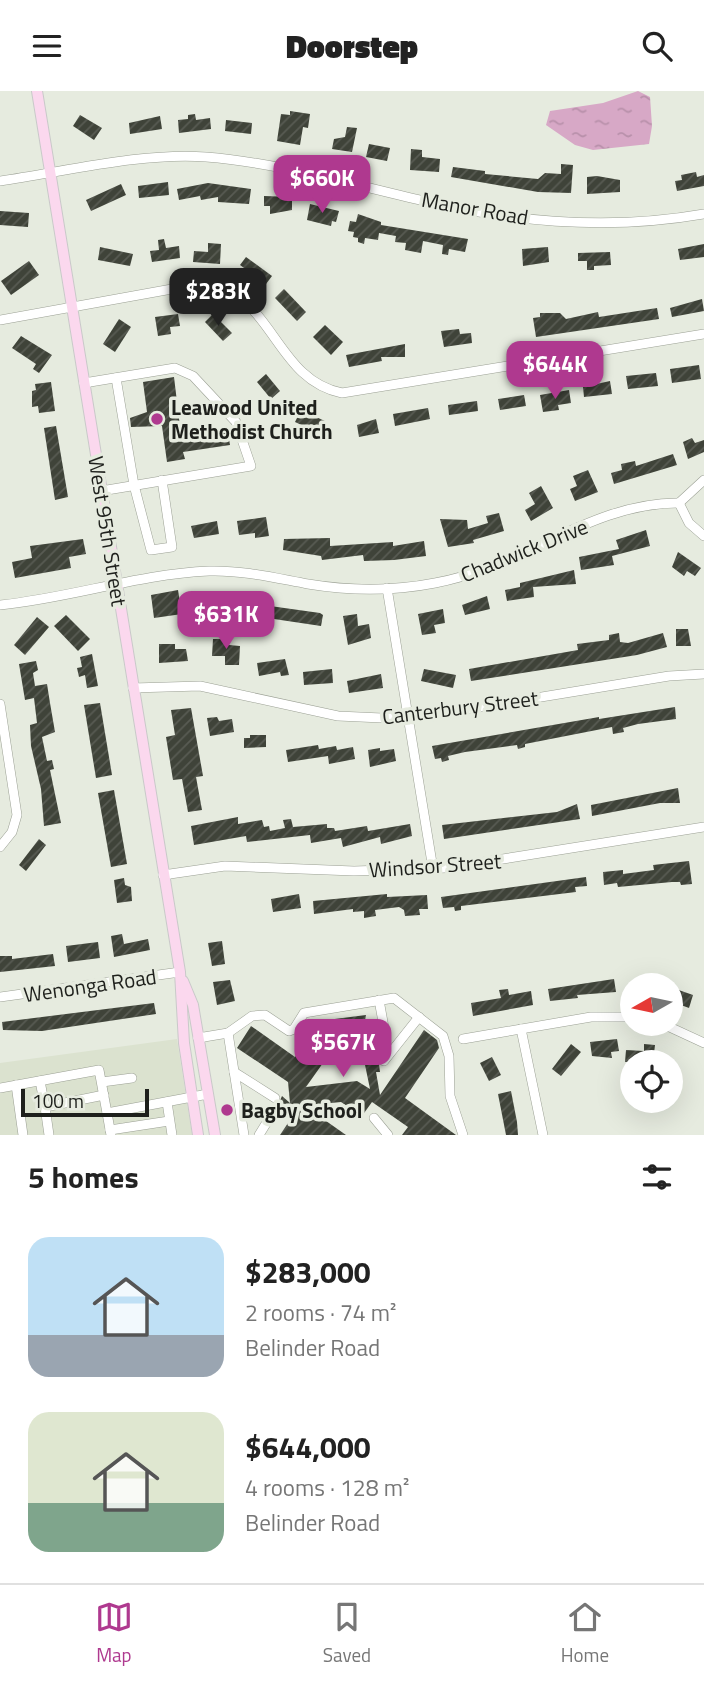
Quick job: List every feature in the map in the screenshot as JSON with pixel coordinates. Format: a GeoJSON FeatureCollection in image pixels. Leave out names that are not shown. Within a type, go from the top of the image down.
{"type":"FeatureCollection","features":[{"type":"Feature","properties":{"kind":"main road","name":"West 95th Street"},"geometry":{"type":"LineString","coordinates":[[37,91],[180,972],[185,1050],[198,1135]]}},
{"type":"Feature","properties":{"kind":"main road","name":"West 95th Street"},"geometry":{"type":"LineString","coordinates":[[180,972],[193,1005],[215,1135]]}},
{"type":"Feature","properties":{"kind":"street","name":"Manor Road"},"geometry":{"type":"LineString","coordinates":[[0,181],[145,160],[204,157],[289,170],[496,215],[617,222],[704,214]]}},
{"type":"Feature","properties":{"kind":"street"},"geometry":{"type":"LineString","coordinates":[[0,320],[194,285],[217,286],[236,295],[249,308],[310,381],[342,393],[704,334]]}},
{"type":"Feature","properties":{"kind":"street"},"geometry":{"type":"LineString","coordinates":[[84,383],[175,368],[193,376],[236,422],[251,466],[101,491]]}},
{"type":"Feature","properties":{"kind":"street"},"geometry":{"type":"LineString","coordinates":[[116,378],[134,485],[151,550],[172,547],[162,480]]}},
{"type":"Feature","properties":{"kind":"street"},"geometry":{"type":"LineString","coordinates":[[704,480],[679,503],[689,523],[704,535]]}},
{"type":"Feature","properties":{"kind":"street","name":"Chadwick Drive"},"geometry":{"type":"LineString","coordinates":[[0,605],[154,577],[211,571],[244,572],[335,587],[387,588],[461,578],[517,558],[624,509],[652,502],[679,503]]}},
{"type":"Feature","properties":{"kind":"street"},"geometry":{"type":"LineString","coordinates":[[387,588],[433,869]]}},
{"type":"Feature","properties":{"kind":"street","name":"Canterbury Street"},"geometry":{"type":"LineString","coordinates":[[133,688],[200,686],[338,716],[408,717],[669,676],[704,674]]}},
{"type":"Feature","properties":{"kind":"street"},"geometry":{"type":"LineString","coordinates":[[0,704],[16,815],[7,839],[0,847]]}},
{"type":"Feature","properties":{"kind":"street","name":"Windsor Street"},"geometry":{"type":"LineString","coordinates":[[163,874],[225,866],[354,871],[433,869],[704,827]]}},
{"type":"Feature","properties":{"kind":"street","name":"Wenonga Road"},"geometry":{"type":"LineString","coordinates":[[0,997],[180,972]]}},
{"type":"Feature","properties":{"kind":"street"},"geometry":{"type":"LineString","coordinates":[[185,1050],[199,1039],[228,1033],[253,1016],[265,1015],[289,1031],[294,1029],[304,1013],[394,998],[443,1036],[449,1056],[450,1096],[463,1135]]}},
{"type":"Feature","properties":{"kind":"street"},"geometry":{"type":"LineString","coordinates":[[372,1051],[384,1033],[379,1000]]}},
{"type":"Feature","properties":{"kind":"street"},"geometry":{"type":"LineString","coordinates":[[384,1061],[419,1017]]}},
{"type":"Feature","properties":{"kind":"street"},"geometry":{"type":"LineString","coordinates":[[463,1039],[598,1017],[620,1017]]}},
{"type":"Feature","properties":{"kind":"street"},"geometry":{"type":"LineString","coordinates":[[522,1029],[543,1135]]}},
{"type":"Feature","properties":{"kind":"street"},"geometry":{"type":"LineString","coordinates":[[228,1033],[244,1135]]}},
{"type":"Feature","properties":{"kind":"street"},"geometry":{"type":"LineString","coordinates":[[683,1033],[704,1043]]}},
{"type":"Feature","properties":{"kind":"street"},"geometry":{"type":"LineString","coordinates":[[0,1088],[99,1070],[111,1133],[169,1121]]}},
{"type":"Feature","properties":{"kind":"street"},"geometry":{"type":"LineString","coordinates":[[234,1072],[275,1098]]}},
{"type":"Feature","properties":{"kind":"street"},"geometry":{"type":"LineString","coordinates":[[102,1082],[132,1077]]}},
{"type":"Feature","properties":{"kind":"street"},"geometry":{"type":"LineString","coordinates":[[40,1081],[49,1135]]}},
{"type":"Feature","properties":{"kind":"street"},"geometry":{"type":"LineString","coordinates":[[16,1085],[23,1135]]}},
{"type":"Feature","properties":{"kind":"street"},"geometry":{"type":"LineString","coordinates":[[107,1113],[208,1094]]}},
{"type":"Feature","properties":{"kind":"street"},"geometry":{"type":"LineString","coordinates":[[45,1107],[104,1095]]}},
{"type":"Feature","properties":{"kind":"street"},"geometry":{"type":"LineString","coordinates":[[167,1102],[172,1135]]}},
{"type":"Feature","properties":{"kind":"street"},"geometry":{"type":"LineString","coordinates":[[259,1135],[275,1108]]}},
{"type":"Feature","properties":{"kind":"street"},"geometry":{"type":"LineString","coordinates":[[374,1118],[388,1135]]}},
{"type":"Feature","properties":{"kind":"shaded area"},"geometry":{"type":"Polygon","coordinates":[[[177,1039],[192,1135],[0,1135],[0,1063],[177,1039]]]}},
{"type":"Feature","properties":{"kind":"water"},"geometry":{"type":"Polygon","coordinates":[[[638,91],[650,97],[652,126],[649,144],[593,150],[575,145],[546,125],[550,111],[603,103],[638,91]]]}},
{"type":"Feature","properties":{"kind":"building"},"geometry":{"type":"Polygon","coordinates":[[[290,111],[310,114],[308,128],[303,127],[300,145],[277,141],[281,114],[290,115],[290,111]]]}},
{"type":"Feature","properties":{"kind":"building"},"geometry":{"type":"Polygon","coordinates":[[[195,114],[196,120],[210,118],[211,129],[179,133],[178,120],[188,119],[188,115],[195,114]]]}},
{"type":"Feature","properties":{"kind":"building"},"geometry":{"type":"Polygon","coordinates":[[[80,115],[102,128],[94,140],[73,126],[80,115]]]}},
{"type":"Feature","properties":{"kind":"building"},"geometry":{"type":"Polygon","coordinates":[[[160,116],[162,129],[130,134],[129,123],[160,116]]]}},
{"type":"Feature","properties":{"kind":"building"},"geometry":{"type":"Polygon","coordinates":[[[226,120],[252,123],[251,134],[225,131],[226,120]]]}},
{"type":"Feature","properties":{"kind":"building"},"geometry":{"type":"Polygon","coordinates":[[[347,127],[357,128],[352,152],[332,149],[334,139],[345,137],[347,127]]]}},
{"type":"Feature","properties":{"kind":"building"},"geometry":{"type":"Polygon","coordinates":[[[369,144],[390,148],[387,161],[366,157],[369,144]]]}},
{"type":"Feature","properties":{"kind":"building"},"geometry":{"type":"Polygon","coordinates":[[[411,149],[422,150],[422,157],[440,159],[439,172],[410,170],[411,149]]]}},
{"type":"Feature","properties":{"kind":"building"},"geometry":{"type":"Polygon","coordinates":[[[561,164],[573,165],[571,193],[538,192],[451,177],[453,167],[485,171],[485,174],[538,179],[545,173],[561,174],[561,164]]]}},
{"type":"Feature","properties":{"kind":"building"},"geometry":{"type":"Polygon","coordinates":[[[696,172],[697,177],[704,175],[704,186],[677,191],[675,181],[682,180],[681,175],[696,172]]]}},
{"type":"Feature","properties":{"kind":"building"},"geometry":{"type":"Polygon","coordinates":[[[587,177],[620,180],[620,192],[587,194],[587,177]]]}},
{"type":"Feature","properties":{"kind":"building"},"geometry":{"type":"Polygon","coordinates":[[[168,182],[169,195],[139,198],[138,186],[168,182]]]}},
{"type":"Feature","properties":{"kind":"building"},"geometry":{"type":"Polygon","coordinates":[[[208,183],[251,189],[249,204],[218,202],[218,197],[201,200],[200,196],[179,200],[177,189],[208,183]]]}},
{"type":"Feature","properties":{"kind":"building"},"geometry":{"type":"Polygon","coordinates":[[[121,184],[126,195],[91,211],[86,200],[121,184]]]}},
{"type":"Feature","properties":{"kind":"building"},"geometry":{"type":"Polygon","coordinates":[[[264,196],[292,197],[292,210],[270,214],[270,206],[264,206],[264,196]]]}},
{"type":"Feature","properties":{"kind":"building"},"geometry":{"type":"Polygon","coordinates":[[[310,204],[339,211],[336,222],[332,221],[331,226],[307,220],[310,204]]]}},
{"type":"Feature","properties":{"kind":"building"},"geometry":{"type":"Polygon","coordinates":[[[0,211],[29,213],[28,227],[0,225],[0,211]]]}},
{"type":"Feature","properties":{"kind":"building"},"geometry":{"type":"Polygon","coordinates":[[[358,214],[381,222],[381,225],[468,239],[465,252],[449,249],[448,255],[442,254],[443,245],[423,241],[421,253],[405,250],[406,243],[395,242],[396,236],[379,233],[378,240],[365,238],[364,244],[358,242],[358,238],[353,237],[354,232],[348,231],[350,221],[356,222],[358,214]]]}},
{"type":"Feature","properties":{"kind":"building"},"geometry":{"type":"Polygon","coordinates":[[[164,239],[166,248],[179,246],[180,258],[152,262],[150,251],[159,250],[158,240],[164,239]]]}},
{"type":"Feature","properties":{"kind":"building"},"geometry":{"type":"Polygon","coordinates":[[[208,243],[221,244],[220,264],[193,262],[194,251],[208,252],[208,243]]]}},
{"type":"Feature","properties":{"kind":"building"},"geometry":{"type":"Polygon","coordinates":[[[704,244],[704,257],[680,260],[678,249],[704,244]]]}},
{"type":"Feature","properties":{"kind":"building"},"geometry":{"type":"Polygon","coordinates":[[[100,247],[133,254],[130,266],[98,260],[100,247]]]}},
{"type":"Feature","properties":{"kind":"building"},"geometry":{"type":"Polygon","coordinates":[[[548,247],[549,262],[523,266],[522,249],[548,247]]]}},
{"type":"Feature","properties":{"kind":"building"},"geometry":{"type":"Polygon","coordinates":[[[610,252],[611,265],[594,266],[594,270],[587,270],[587,261],[578,261],[578,253],[610,252]]]}},
{"type":"Feature","properties":{"kind":"building"},"geometry":{"type":"Polygon","coordinates":[[[246,257],[272,276],[266,284],[240,265],[246,257]]]}},
{"type":"Feature","properties":{"kind":"building"},"geometry":{"type":"Polygon","coordinates":[[[29,261],[39,275],[11,295],[1,281],[29,261]]]}},
{"type":"Feature","properties":{"kind":"building"},"geometry":{"type":"Polygon","coordinates":[[[284,289],[306,312],[297,321],[275,298],[284,289]]]}},
{"type":"Feature","properties":{"kind":"building"},"geometry":{"type":"Polygon","coordinates":[[[702,299],[704,311],[672,317],[670,308],[702,299]]]}},
{"type":"Feature","properties":{"kind":"building"},"geometry":{"type":"Polygon","coordinates":[[[657,308],[659,319],[536,337],[533,318],[540,317],[540,313],[560,313],[566,319],[598,312],[599,317],[657,308]]]}},
{"type":"Feature","properties":{"kind":"building"},"geometry":{"type":"Polygon","coordinates":[[[178,314],[180,326],[170,327],[171,334],[158,336],[155,317],[178,314]]]}},
{"type":"Feature","properties":{"kind":"building"},"geometry":{"type":"Polygon","coordinates":[[[213,314],[232,333],[223,341],[205,322],[213,314]]]}},
{"type":"Feature","properties":{"kind":"building"},"geometry":{"type":"Polygon","coordinates":[[[119,319],[131,327],[115,352],[103,344],[119,319]]]}},
{"type":"Feature","properties":{"kind":"building"},"geometry":{"type":"Polygon","coordinates":[[[325,325],[343,342],[331,355],[313,337],[325,325]]]}},
{"type":"Feature","properties":{"kind":"building"},"geometry":{"type":"Polygon","coordinates":[[[459,329],[460,334],[471,333],[472,343],[444,347],[441,331],[459,329]]]}},
{"type":"Feature","properties":{"kind":"building"},"geometry":{"type":"Polygon","coordinates":[[[21,336],[52,355],[39,373],[33,369],[36,364],[12,348],[21,336]]]}},
{"type":"Feature","properties":{"kind":"building"},"geometry":{"type":"Polygon","coordinates":[[[405,344],[405,357],[381,357],[382,361],[349,367],[346,355],[405,344]]]}},
{"type":"Feature","properties":{"kind":"building"},"geometry":{"type":"Polygon","coordinates":[[[699,365],[701,379],[672,383],[670,369],[699,365]]]}},
{"type":"Feature","properties":{"kind":"building"},"geometry":{"type":"Polygon","coordinates":[[[656,373],[658,386],[628,389],[626,376],[656,373]]]}},
{"type":"Feature","properties":{"kind":"building"},"geometry":{"type":"Polygon","coordinates":[[[266,374],[280,391],[271,399],[257,382],[266,374]]]}},
{"type":"Feature","properties":{"kind":"building"},"geometry":{"type":"Polygon","coordinates":[[[174,377],[181,435],[227,428],[230,445],[183,452],[185,459],[167,462],[162,426],[131,427],[130,418],[147,412],[143,382],[174,377]]]}},
{"type":"Feature","properties":{"kind":"building"},"geometry":{"type":"Polygon","coordinates":[[[610,381],[612,394],[584,397],[583,387],[610,381]]]}},
{"type":"Feature","properties":{"kind":"building"},"geometry":{"type":"Polygon","coordinates":[[[51,382],[55,411],[39,413],[38,406],[32,407],[32,391],[36,390],[35,384],[51,382]]]}},
{"type":"Feature","properties":{"kind":"building"},"geometry":{"type":"Polygon","coordinates":[[[569,390],[571,403],[558,405],[559,410],[543,412],[540,395],[569,390]]]}},
{"type":"Feature","properties":{"kind":"building"},"geometry":{"type":"Polygon","coordinates":[[[524,395],[526,406],[500,410],[498,399],[524,395]]]}},
{"type":"Feature","properties":{"kind":"building"},"geometry":{"type":"Polygon","coordinates":[[[477,401],[478,411],[449,415],[448,405],[477,401]]]}},
{"type":"Feature","properties":{"kind":"building"},"geometry":{"type":"Polygon","coordinates":[[[428,408],[430,419],[395,426],[393,414],[428,408]]]}},
{"type":"Feature","properties":{"kind":"building"},"geometry":{"type":"Polygon","coordinates":[[[301,410],[327,422],[321,434],[295,422],[301,410]]]}},
{"type":"Feature","properties":{"kind":"building"},"geometry":{"type":"Polygon","coordinates":[[[376,419],[379,433],[359,437],[357,425],[376,419]]]}},
{"type":"Feature","properties":{"kind":"building"},"geometry":{"type":"Polygon","coordinates":[[[56,426],[68,497],[55,500],[44,428],[56,426]]]}},
{"type":"Feature","properties":{"kind":"building"},"geometry":{"type":"Polygon","coordinates":[[[692,438],[695,443],[704,440],[704,452],[688,459],[683,442],[692,438]]]}},
{"type":"Feature","properties":{"kind":"building"},"geometry":{"type":"Polygon","coordinates":[[[673,454],[677,465],[614,484],[611,473],[622,470],[621,464],[635,461],[636,466],[673,454]]]}},
{"type":"Feature","properties":{"kind":"building"},"geometry":{"type":"Polygon","coordinates":[[[588,470],[598,492],[575,501],[570,489],[577,486],[573,476],[588,470]]]}},
{"type":"Feature","properties":{"kind":"building"},"geometry":{"type":"Polygon","coordinates":[[[541,486],[553,508],[531,521],[525,510],[535,504],[529,493],[541,486]]]}},
{"type":"Feature","properties":{"kind":"building"},"geometry":{"type":"Polygon","coordinates":[[[499,513],[504,531],[473,540],[474,543],[448,547],[440,519],[467,520],[468,529],[488,523],[486,516],[499,513]]]}},
{"type":"Feature","properties":{"kind":"building"},"geometry":{"type":"Polygon","coordinates":[[[266,517],[269,536],[255,538],[255,533],[239,535],[237,521],[266,517]]]}},
{"type":"Feature","properties":{"kind":"building"},"geometry":{"type":"Polygon","coordinates":[[[217,521],[219,534],[194,538],[191,526],[217,521]]]}},
{"type":"Feature","properties":{"kind":"building"},"geometry":{"type":"Polygon","coordinates":[[[646,530],[650,546],[612,556],[614,565],[581,570],[579,557],[619,549],[616,540],[646,530]]]}},
{"type":"Feature","properties":{"kind":"building"},"geometry":{"type":"Polygon","coordinates":[[[330,538],[330,546],[393,542],[393,546],[424,541],[426,556],[364,561],[363,555],[322,560],[321,556],[283,550],[284,539],[330,538]]]}},
{"type":"Feature","properties":{"kind":"building"},"geometry":{"type":"Polygon","coordinates":[[[83,539],[86,554],[69,557],[71,568],[15,578],[12,562],[32,558],[30,546],[83,539]]]}},
{"type":"Feature","properties":{"kind":"building"},"geometry":{"type":"Polygon","coordinates":[[[678,552],[701,568],[695,576],[687,571],[684,576],[672,567],[678,552]]]}},
{"type":"Feature","properties":{"kind":"building"},"geometry":{"type":"Polygon","coordinates":[[[574,570],[576,584],[533,587],[534,597],[507,601],[505,590],[520,587],[520,583],[574,570]]]}},
{"type":"Feature","properties":{"kind":"building"},"geometry":{"type":"Polygon","coordinates":[[[178,590],[182,614],[154,618],[151,595],[178,590]]]}},
{"type":"Feature","properties":{"kind":"building"},"geometry":{"type":"Polygon","coordinates":[[[487,596],[490,609],[465,615],[462,605],[487,596]]]}},
{"type":"Feature","properties":{"kind":"building"},"geometry":{"type":"Polygon","coordinates":[[[232,598],[233,613],[215,613],[215,616],[198,614],[197,599],[232,598]]]}},
{"type":"Feature","properties":{"kind":"building"},"geometry":{"type":"Polygon","coordinates":[[[249,603],[320,613],[323,615],[321,626],[248,615],[249,603]]]}},
{"type":"Feature","properties":{"kind":"building"},"geometry":{"type":"Polygon","coordinates":[[[443,609],[445,623],[434,625],[436,633],[422,635],[418,614],[443,609]]]}},
{"type":"Feature","properties":{"kind":"building"},"geometry":{"type":"Polygon","coordinates":[[[357,614],[358,626],[369,624],[371,638],[348,645],[343,616],[357,614]]]}},
{"type":"Feature","properties":{"kind":"building"},"geometry":{"type":"Polygon","coordinates":[[[66,615],[90,639],[78,651],[54,626],[66,615]]]}},
{"type":"Feature","properties":{"kind":"building"},"geometry":{"type":"Polygon","coordinates":[[[37,617],[49,627],[25,655],[14,645],[37,617]]]}},
{"type":"Feature","properties":{"kind":"building"},"geometry":{"type":"Polygon","coordinates":[[[676,629],[688,629],[691,646],[676,646],[676,629]]]}},
{"type":"Feature","properties":{"kind":"building"},"geometry":{"type":"Polygon","coordinates":[[[619,633],[620,642],[628,643],[663,633],[667,647],[637,655],[471,681],[469,669],[578,650],[577,644],[609,640],[609,635],[619,633]]]}},
{"type":"Feature","properties":{"kind":"building"},"geometry":{"type":"Polygon","coordinates":[[[213,639],[230,639],[229,645],[240,646],[239,665],[225,665],[225,656],[212,656],[213,639]]]}},
{"type":"Feature","properties":{"kind":"building"},"geometry":{"type":"Polygon","coordinates":[[[159,644],[175,644],[175,649],[186,649],[188,661],[159,663],[159,644]]]}},
{"type":"Feature","properties":{"kind":"building"},"geometry":{"type":"Polygon","coordinates":[[[92,654],[98,686],[87,688],[85,675],[79,677],[77,668],[82,667],[80,657],[92,654]]]}},
{"type":"Feature","properties":{"kind":"building"},"geometry":{"type":"Polygon","coordinates":[[[285,659],[289,675],[281,676],[280,672],[259,676],[257,663],[285,659]]]}},
{"type":"Feature","properties":{"kind":"building"},"geometry":{"type":"Polygon","coordinates":[[[36,661],[38,670],[33,673],[35,686],[47,684],[55,732],[42,737],[47,761],[52,760],[54,769],[50,770],[61,823],[44,826],[41,789],[31,746],[30,725],[37,723],[34,698],[25,700],[19,664],[36,661]]]}},
{"type":"Feature","properties":{"kind":"building"},"geometry":{"type":"Polygon","coordinates":[[[332,669],[333,683],[304,685],[303,672],[332,669]]]}},
{"type":"Feature","properties":{"kind":"building"},"geometry":{"type":"Polygon","coordinates":[[[424,669],[456,675],[453,688],[421,681],[424,669]]]}},
{"type":"Feature","properties":{"kind":"building"},"geometry":{"type":"Polygon","coordinates":[[[381,674],[383,688],[349,693],[347,681],[381,674]]]}},
{"type":"Feature","properties":{"kind":"building"},"geometry":{"type":"Polygon","coordinates":[[[100,703],[112,775],[96,778],[84,705],[100,703]]]}},
{"type":"Feature","properties":{"kind":"building"},"geometry":{"type":"Polygon","coordinates":[[[675,707],[676,719],[638,724],[623,728],[624,732],[613,734],[612,727],[525,744],[525,747],[518,749],[517,745],[465,752],[448,756],[449,760],[442,762],[441,758],[435,759],[432,746],[599,717],[675,707]]]}},
{"type":"Feature","properties":{"kind":"building"},"geometry":{"type":"Polygon","coordinates":[[[191,708],[203,776],[196,777],[202,810],[188,812],[182,779],[173,780],[166,737],[175,735],[171,710],[191,708]]]}},
{"type":"Feature","properties":{"kind":"building"},"geometry":{"type":"Polygon","coordinates":[[[217,717],[219,721],[232,719],[234,732],[210,736],[207,718],[217,717]]]}},
{"type":"Feature","properties":{"kind":"building"},"geometry":{"type":"Polygon","coordinates":[[[250,735],[266,735],[266,747],[244,748],[244,738],[250,738],[250,735]]]}},
{"type":"Feature","properties":{"kind":"building"},"geometry":{"type":"Polygon","coordinates":[[[318,745],[319,749],[353,747],[355,759],[329,764],[328,756],[288,762],[286,750],[318,745]]]}},
{"type":"Feature","properties":{"kind":"building"},"geometry":{"type":"Polygon","coordinates":[[[380,748],[380,751],[394,749],[396,761],[370,767],[368,750],[380,748]]]}},
{"type":"Feature","properties":{"kind":"building"},"geometry":{"type":"Polygon","coordinates":[[[678,788],[680,803],[660,803],[592,816],[591,805],[678,788]]]}},
{"type":"Feature","properties":{"kind":"building"},"geometry":{"type":"Polygon","coordinates":[[[114,790],[127,864],[111,867],[98,793],[114,790]]]}},
{"type":"Feature","properties":{"kind":"building"},"geometry":{"type":"Polygon","coordinates":[[[577,804],[580,819],[444,839],[442,825],[557,812],[577,804]]]}},
{"type":"Feature","properties":{"kind":"building"},"geometry":{"type":"Polygon","coordinates":[[[238,817],[238,824],[262,820],[264,827],[269,826],[270,831],[285,828],[283,820],[291,819],[293,827],[327,824],[327,828],[334,828],[335,831],[367,826],[368,831],[410,824],[412,836],[381,844],[380,837],[343,847],[341,838],[311,843],[310,835],[247,842],[246,836],[194,845],[191,826],[238,817]]]}},
{"type":"Feature","properties":{"kind":"building"},"geometry":{"type":"Polygon","coordinates":[[[39,839],[46,845],[26,871],[19,865],[39,839]]]}},
{"type":"Feature","properties":{"kind":"building"},"geometry":{"type":"Polygon","coordinates":[[[689,861],[692,884],[672,882],[618,887],[617,883],[604,885],[603,872],[623,870],[623,874],[654,870],[653,865],[689,861]]]}},
{"type":"Feature","properties":{"kind":"building"},"geometry":{"type":"Polygon","coordinates":[[[586,877],[587,886],[575,887],[576,892],[461,906],[461,910],[455,911],[454,907],[443,908],[441,897],[586,877]]]}},
{"type":"Feature","properties":{"kind":"building"},"geometry":{"type":"Polygon","coordinates":[[[124,878],[125,885],[131,887],[132,901],[117,903],[114,880],[124,878]]]}},
{"type":"Feature","properties":{"kind":"building"},"geometry":{"type":"Polygon","coordinates":[[[299,894],[301,908],[273,912],[271,899],[299,894]]]}},
{"type":"Feature","properties":{"kind":"building"},"geometry":{"type":"Polygon","coordinates":[[[387,894],[387,897],[427,895],[428,909],[419,909],[420,915],[405,916],[404,910],[399,907],[375,910],[376,916],[364,918],[364,911],[353,912],[353,909],[314,914],[313,901],[387,894]]]}},
{"type":"Feature","properties":{"kind":"building"},"geometry":{"type":"Polygon","coordinates":[[[122,934],[124,944],[148,939],[150,950],[114,957],[111,936],[122,934]]]}},
{"type":"Feature","properties":{"kind":"building"},"geometry":{"type":"Polygon","coordinates":[[[222,941],[225,964],[212,966],[208,943],[222,941]]]}},
{"type":"Feature","properties":{"kind":"building"},"geometry":{"type":"Polygon","coordinates":[[[98,942],[100,958],[68,962],[66,946],[98,942]]]}},
{"type":"Feature","properties":{"kind":"building"},"geometry":{"type":"Polygon","coordinates":[[[53,954],[55,966],[0,972],[0,956],[12,956],[12,959],[53,954]]]}},
{"type":"Feature","properties":{"kind":"building"},"geometry":{"type":"Polygon","coordinates":[[[614,979],[616,992],[577,995],[578,998],[550,1001],[548,989],[614,979]]]}},
{"type":"Feature","properties":{"kind":"building"},"geometry":{"type":"Polygon","coordinates":[[[230,980],[235,1001],[217,1005],[213,982],[230,980]]]}},
{"type":"Feature","properties":{"kind":"building"},"geometry":{"type":"Polygon","coordinates":[[[508,989],[509,995],[531,991],[533,1005],[473,1016],[471,1003],[501,998],[499,990],[508,989]]]}},
{"type":"Feature","properties":{"kind":"building"},"geometry":{"type":"Polygon","coordinates":[[[683,992],[693,995],[689,1008],[683,1006],[683,992]]]}},
{"type":"Feature","properties":{"kind":"building"},"geometry":{"type":"Polygon","coordinates":[[[154,1003],[156,1014],[42,1031],[3,1030],[2,1022],[154,1003]]]}},
{"type":"Feature","properties":{"kind":"building"},"geometry":{"type":"Polygon","coordinates":[[[366,1015],[364,1026],[369,1026],[370,1041],[335,1046],[306,1087],[357,1081],[370,1089],[364,1060],[378,1057],[380,1072],[376,1072],[380,1095],[424,1030],[437,1040],[439,1048],[405,1098],[456,1135],[402,1135],[408,1127],[372,1102],[362,1116],[341,1102],[321,1104],[319,1116],[346,1135],[280,1135],[290,1120],[281,1113],[279,1103],[282,1096],[290,1103],[288,1082],[237,1048],[251,1026],[295,1057],[319,1021],[366,1015]]]}},
{"type":"Feature","properties":{"kind":"building"},"geometry":{"type":"Polygon","coordinates":[[[617,1039],[619,1051],[611,1052],[612,1058],[592,1056],[590,1042],[617,1039]]]}},
{"type":"Feature","properties":{"kind":"building"},"geometry":{"type":"Polygon","coordinates":[[[571,1044],[581,1052],[561,1076],[552,1069],[571,1044]]]}},
{"type":"Feature","properties":{"kind":"building"},"geometry":{"type":"Polygon","coordinates":[[[644,1044],[655,1045],[654,1050],[644,1050],[644,1044]]]}},
{"type":"Feature","properties":{"kind":"building"},"geometry":{"type":"Polygon","coordinates":[[[492,1057],[501,1075],[489,1081],[480,1063],[492,1057]]]}},
{"type":"Feature","properties":{"kind":"building"},"geometry":{"type":"Polygon","coordinates":[[[511,1091],[518,1135],[506,1135],[498,1094],[511,1091]]]}},
{"type":"Feature","properties":{"kind":"place","name":"Leawood United Methodist Church"},"geometry":{"type":"Point","coordinates":[157,419]}},
{"type":"Feature","properties":{"kind":"place","name":"Bagby School"},"geometry":{"type":"Point","coordinates":[227,1110]}}]}
